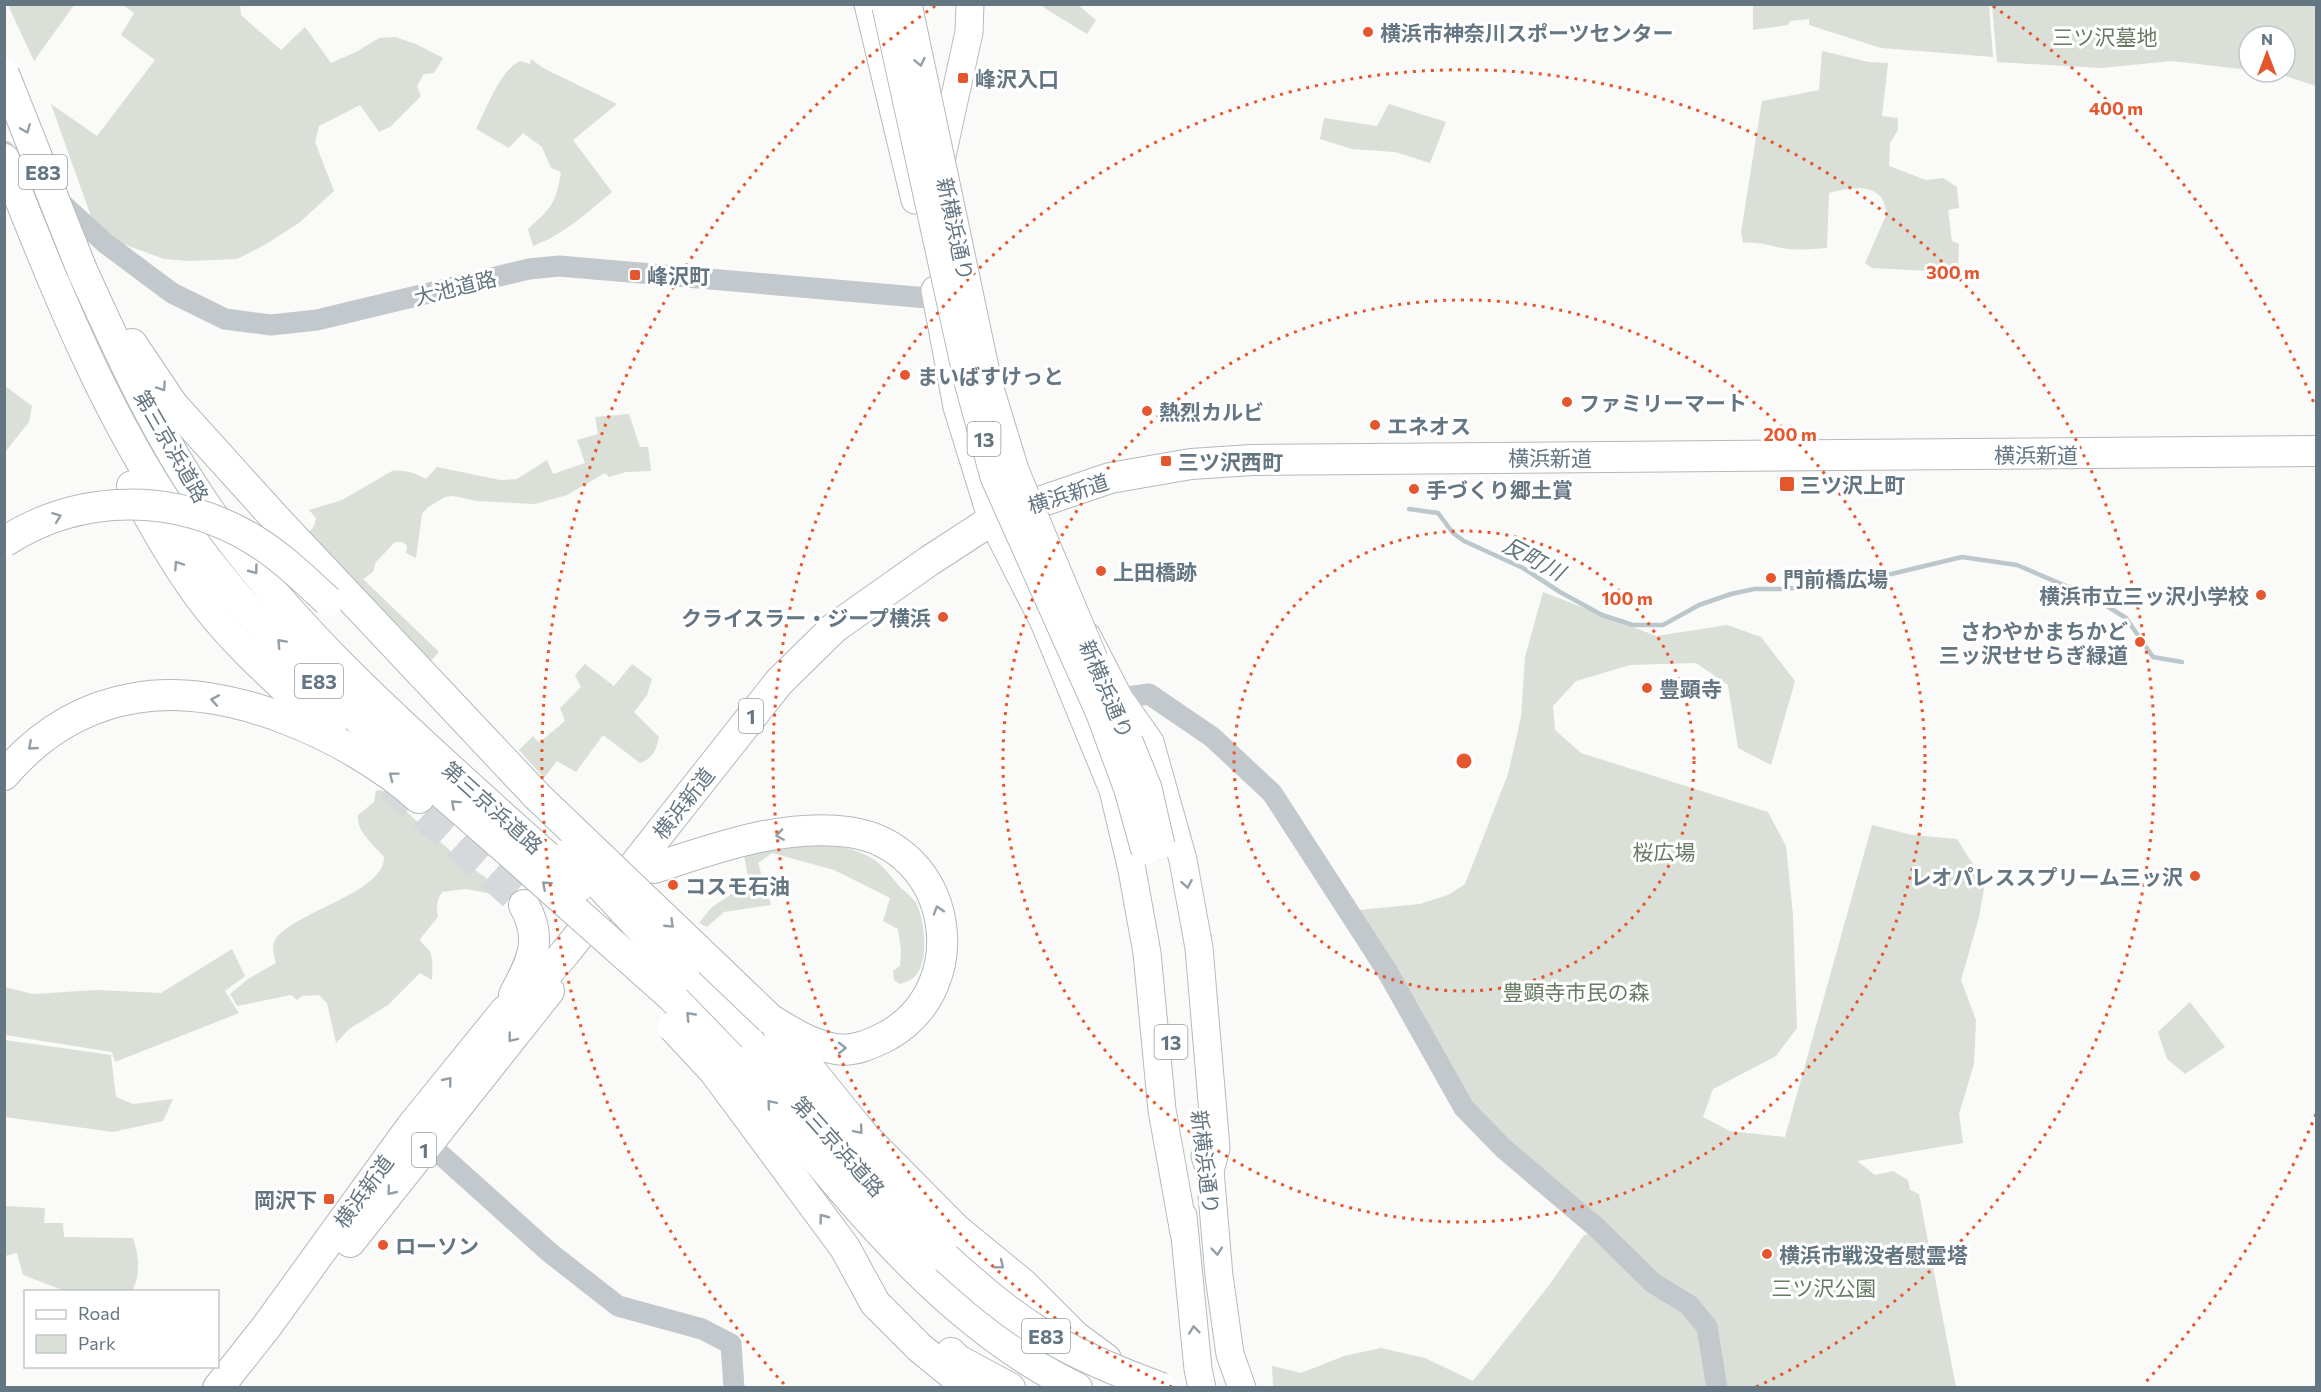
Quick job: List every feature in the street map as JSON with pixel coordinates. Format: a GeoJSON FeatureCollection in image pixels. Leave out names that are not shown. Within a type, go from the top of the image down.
{"type":"FeatureCollection","features":[{"type":"Feature","properties":{"kind":"highway","name":"第三京浜道路"},"geometry":{"type":"LineString","coordinates":[[4,74],[82,270],[126,367],[162,437],[206,506],[259,577],[358,684],[511,825],[684,975],[732,1057],[808,1149],[899,1252],[968,1318],[1028,1361],[1077,1388]]}},
{"type":"Feature","properties":{"kind":"highway","name":"第三京浜道路"},"geometry":{"type":"LineString","coordinates":[[4,159],[151,497],[195,545],[239,599],[294,658],[361,721],[511,825],[672,997],[732,1057],[840,1151],[946,1258],[997,1302],[1047,1337],[1104,1365],[1162,1388]]}},
{"type":"Feature","properties":{"kind":"highway"},"geometry":{"type":"LineString","coordinates":[[82,270],[174,405],[278,520],[511,825]]}},
{"type":"Feature","properties":{"kind":"highway","name":"横浜新道"},"geometry":{"type":"LineString","coordinates":[[234,1388],[420,1135],[505,1011],[536,986],[565,953],[779,682],[834,628],[928,561],[1110,478],[1191,464],[1252,460],[2316,451]]}},
{"type":"Feature","properties":{"kind":"highway","name":"横浜新道"},"geometry":{"type":"LineString","coordinates":[[1026,516],[1147,487],[1201,477],[1792,468],[2316,466]]}},
{"type":"Feature","properties":{"kind":"highway"},"geometry":{"type":"LineString","coordinates":[[151,497],[176,562],[200,598],[226,630],[331,731]]}},
{"type":"Feature","properties":{"kind":"highway"},"geometry":{"type":"LineString","coordinates":[[4,542],[40,523],[70,512],[96,506],[151,504],[181,509],[220,523],[255,541],[289,565],[328,601],[511,825],[770,1019],[806,1041],[837,1049],[868,1046],[903,1027],[929,998],[941,962],[942,922],[932,891],[917,868],[894,849],[871,838],[851,832],[821,830],[760,838],[654,868]]}},
{"type":"Feature","properties":{"kind":"highway","name":"横浜新道"},"geometry":{"type":"LineString","coordinates":[[218,1388],[420,1135],[654,868],[790,695],[846,642],[943,573],[997,529]]}},
{"type":"Feature","properties":{"kind":"highway"},"geometry":{"type":"LineString","coordinates":[[4,775],[45,735],[101,706],[136,698],[171,695],[242,705],[285,720],[351,749],[398,780],[511,825]]}},
{"type":"Feature","properties":{"kind":"highway"},"geometry":{"type":"LineString","coordinates":[[505,1011],[530,965],[534,952],[533,927],[524,905]]}},
{"type":"Feature","properties":{"kind":"highway"},"geometry":{"type":"LineString","coordinates":[[770,1019],[864,1136],[956,1229],[1023,1284],[1076,1336],[1102,1357],[1151,1388]]}},
{"type":"Feature","properties":{"kind":"highway"},"geometry":{"type":"LineString","coordinates":[[732,1057],[875,1303],[920,1348],[969,1388]]}},
{"type":"Feature","properties":{"kind":"highway"},"geometry":{"type":"LineString","coordinates":[[808,1149],[865,1236],[915,1295],[961,1336],[1040,1388]]}},
{"type":"Feature","properties":{"kind":"highway"},"geometry":{"type":"LineString","coordinates":[[845,1248],[909,1318],[958,1360],[1010,1388]]}},
{"type":"Feature","properties":{"kind":"highway"},"geometry":{"type":"LineString","coordinates":[[946,1258],[992,1310],[1026,1339],[1070,1365],[1119,1388]]}},
{"type":"Feature","properties":{"kind":"main road"},"geometry":{"type":"LineString","coordinates":[[970,4],[969,32],[940,165],[964,302],[987,404],[1003,458],[1026,516],[1119,698],[1150,742],[1183,860],[1198,948],[1216,1148],[1210,1171]]}},
{"type":"Feature","properties":{"kind":"main road"},"geometry":{"type":"LineString","coordinates":[[887,5],[957,407],[997,529],[1044,622],[1113,790],[1132,870],[1147,953],[1162,1110],[1184,1233]]}},
{"type":"Feature","properties":{"kind":"main road","name":"新横浜通り"},"geometry":{"type":"LineString","coordinates":[[887,5],[1015,470],[1148,788],[1168,1022],[1178,1108],[1184,1233],[1202,1388]]}},
{"type":"Feature","properties":{"kind":"main road","name":"新横浜通り"},"geometry":{"type":"LineString","coordinates":[[1153,849],[1193,1021],[1201,1145],[1210,1171],[1219,1276],[1228,1343],[1242,1388]]}},
{"type":"Feature","properties":{"kind":"street","name":"大池道路"},"geometry":{"type":"LineString","coordinates":[[4,151],[105,243],[172,293],[225,319],[271,325],[317,320],[529,269],[559,266],[964,302]]}},
{"type":"Feature","properties":{"kind":"street"},"geometry":{"type":"LineString","coordinates":[[1082,714],[1119,698],[1149,694],[1212,737],[1272,793],[1387,971],[1464,1108],[1503,1148],[1597,1228],[1653,1283],[1689,1305],[1707,1327],[1717,1388]]}},
{"type":"Feature","properties":{"kind":"street"},"geometry":{"type":"LineString","coordinates":[[420,1135],[549,1252],[618,1306],[702,1329],[731,1344],[734,1388]]}},
{"type":"Feature","properties":{"kind":"green space"},"geometry":{"type":"Polygon","coordinates":[[[8,5],[74,5],[34,61],[8,5]]]}},
{"type":"Feature","properties":{"kind":"green space"},"geometry":{"type":"Polygon","coordinates":[[[123,5],[240,5],[241,15],[281,50],[305,27],[331,63],[379,38],[395,37],[416,44],[443,58],[434,73],[424,74],[417,86],[421,96],[390,127],[379,132],[360,105],[319,126],[315,142],[334,191],[299,223],[237,259],[190,261],[164,259],[123,244],[93,222],[51,104],[97,136],[155,60],[121,35],[134,13],[123,5]]]}},
{"type":"Feature","properties":{"kind":"green space"},"geometry":{"type":"Polygon","coordinates":[[[1042,5],[1078,5],[1096,20],[1087,34],[1042,5]]]}},
{"type":"Feature","properties":{"kind":"green space"},"geometry":{"type":"Polygon","coordinates":[[[1753,5],[1989,5],[1993,57],[1881,48],[1809,25],[1809,19],[1790,21],[1788,25],[1753,30],[1753,5]]]}},
{"type":"Feature","properties":{"kind":"green space","name":"三ツ沢墓地"},"geometry":{"type":"Polygon","coordinates":[[[1992,5],[2316,5],[2316,86],[2297,80],[2297,24],[2237,24],[2237,69],[2172,61],[2101,68],[1997,62],[1992,5]]]}},
{"type":"Feature","properties":{"kind":"green space"},"geometry":{"type":"Polygon","coordinates":[[[1822,51],[1869,62],[1888,63],[1882,116],[1898,118],[1898,130],[1890,143],[1889,166],[1926,180],[1943,178],[1957,187],[1959,208],[1948,210],[1952,241],[1959,244],[1958,270],[1955,276],[1944,277],[1928,271],[1872,268],[1865,263],[1887,213],[1879,195],[1868,189],[1848,189],[1829,193],[1827,248],[1804,250],[1759,243],[1743,243],[1741,232],[1762,101],[1819,90],[1822,51]]]}},
{"type":"Feature","properties":{"kind":"green space"},"geometry":{"type":"Polygon","coordinates":[[[531,59],[543,68],[617,104],[573,140],[612,192],[565,229],[533,246],[528,229],[551,205],[561,172],[551,168],[542,147],[523,133],[509,148],[476,129],[494,91],[506,73],[520,61],[530,64],[531,59]]]}},
{"type":"Feature","properties":{"kind":"green space"},"geometry":{"type":"Polygon","coordinates":[[[1389,104],[1446,122],[1430,163],[1395,152],[1352,149],[1320,139],[1324,118],[1377,126],[1389,104]]]}},
{"type":"Feature","properties":{"kind":"green space"},"geometry":{"type":"Polygon","coordinates":[[[5,386],[32,406],[29,422],[5,452],[5,386]]]}},
{"type":"Feature","properties":{"kind":"green space"},"geometry":{"type":"Polygon","coordinates":[[[629,414],[640,447],[648,447],[651,471],[626,472],[609,477],[605,473],[567,495],[535,504],[445,497],[428,507],[422,514],[416,558],[406,553],[407,546],[403,542],[395,542],[376,562],[373,572],[363,579],[439,652],[428,664],[307,535],[314,526],[316,518],[309,510],[342,500],[392,471],[409,472],[426,479],[437,467],[500,480],[517,479],[547,460],[553,474],[585,463],[577,440],[598,434],[595,417],[629,414]]]}},
{"type":"Feature","properties":{"kind":"green space"},"geometry":{"type":"Polygon","coordinates":[[[1543,592],[1656,636],[1727,625],[1761,637],[1795,681],[1771,765],[1738,748],[1728,685],[1696,663],[1630,665],[1576,681],[1553,706],[1555,730],[1581,753],[1768,812],[1786,846],[1793,915],[1797,1028],[1776,1056],[1713,1089],[1703,1117],[1730,1131],[1785,1137],[1872,825],[1912,835],[1957,839],[1985,883],[1979,917],[1961,980],[1976,1020],[1974,1064],[1959,1114],[1963,1143],[1857,1161],[1875,1175],[1893,1171],[1908,1180],[1910,1190],[1919,1194],[1956,1387],[1273,1388],[1272,1366],[1301,1373],[1344,1356],[1381,1348],[1425,1358],[1473,1381],[1550,1284],[1584,1235],[1598,1232],[1464,1108],[1349,911],[1420,904],[1448,895],[1465,884],[1508,774],[1521,717],[1525,657],[1543,592]]]}},
{"type":"Feature","properties":{"kind":"green space"},"geometry":{"type":"Polygon","coordinates":[[[585,664],[614,686],[632,664],[652,679],[647,695],[634,712],[659,737],[657,746],[651,756],[640,763],[603,735],[576,772],[557,761],[544,778],[519,750],[533,736],[539,743],[565,721],[560,708],[581,687],[575,675],[585,664]]]}},
{"type":"Feature","properties":{"kind":"green space"},"geometry":{"type":"Polygon","coordinates":[[[376,791],[383,791],[462,861],[485,877],[495,888],[493,894],[465,889],[442,892],[437,904],[438,917],[420,939],[431,953],[432,980],[420,973],[388,1005],[349,1029],[336,1043],[327,1003],[319,995],[302,996],[297,1000],[291,995],[237,1006],[230,994],[248,979],[276,963],[273,952],[274,943],[285,930],[355,892],[380,870],[384,857],[363,833],[358,821],[358,815],[374,802],[376,791]]]}},
{"type":"Feature","properties":{"kind":"green space"},"geometry":{"type":"Polygon","coordinates":[[[798,841],[842,847],[872,858],[916,903],[922,920],[924,953],[922,963],[913,978],[900,984],[894,980],[893,971],[900,966],[901,950],[898,929],[883,921],[890,898],[834,870],[772,853],[758,863],[771,905],[724,912],[707,927],[699,923],[711,908],[749,882],[744,855],[798,841]]]}},
{"type":"Feature","properties":{"kind":"green space"},"geometry":{"type":"Polygon","coordinates":[[[232,949],[245,976],[225,991],[239,1013],[115,1062],[112,1052],[5,1035],[5,987],[33,994],[97,990],[161,993],[232,949]]]}},
{"type":"Feature","properties":{"kind":"green space"},"geometry":{"type":"Polygon","coordinates":[[[2190,1002],[2225,1047],[2185,1074],[2167,1059],[2158,1032],[2190,1002]]]}},
{"type":"Feature","properties":{"kind":"green space"},"geometry":{"type":"Polygon","coordinates":[[[5,1040],[111,1055],[116,1097],[133,1104],[173,1099],[163,1121],[113,1132],[5,1117],[5,1040]]]}},
{"type":"Feature","properties":{"kind":"green space"},"geometry":{"type":"Polygon","coordinates":[[[4,1206],[45,1208],[44,1223],[63,1223],[64,1237],[133,1238],[137,1252],[137,1278],[132,1290],[62,1290],[23,1275],[17,1253],[5,1256],[4,1206]]]}},
{"type":"Feature","properties":{"kind":"waterway","name":"反町川"},"geometry":{"type":"LineString","coordinates":[[1409,509],[1438,513],[1453,533],[1464,541],[1523,568],[1602,615],[1633,625],[1663,625],[1699,605],[1754,589],[1783,589],[1862,581],[1962,557],[2017,565],[2094,598],[2126,618],[2153,657],[2182,662]]}},
{"type":"Feature","properties":{"kind":"tunnel"},"geometry":{"type":"LineString","coordinates":[[390,785],[524,905]]}},
{"type":"Feature","properties":{"kind":"place","name":"横浜市神奈川スポーツセンター"},"geometry":{"type":"Point","coordinates":[1368,32]}},
{"type":"Feature","properties":{"kind":"place","name":"峰沢入口"},"geometry":{"type":"Point","coordinates":[963,78]}},
{"type":"Feature","properties":{"kind":"place","name":"峰沢町"},"geometry":{"type":"Point","coordinates":[635,275]}},
{"type":"Feature","properties":{"kind":"place","name":"まいばすけっと"},"geometry":{"type":"Point","coordinates":[905,375]}},
{"type":"Feature","properties":{"kind":"place","name":"ファミリーマート"},"geometry":{"type":"Point","coordinates":[1567,402]}},
{"type":"Feature","properties":{"kind":"place","name":"熱烈カルビ"},"geometry":{"type":"Point","coordinates":[1147,411]}},
{"type":"Feature","properties":{"kind":"place","name":"エネオス"},"geometry":{"type":"Point","coordinates":[1375,425]}},
{"type":"Feature","properties":{"kind":"place","name":"三ツ沢西町"},"geometry":{"type":"Point","coordinates":[1166,461]}},
{"type":"Feature","properties":{"kind":"place","name":"三ツ沢上町"},"geometry":{"type":"Point","coordinates":[1787,484]}},
{"type":"Feature","properties":{"kind":"place","name":"手づくり郷土賞"},"geometry":{"type":"Point","coordinates":[1414,489]}},
{"type":"Feature","properties":{"kind":"place","name":"上田橋跡"},"geometry":{"type":"Point","coordinates":[1101,571]}},
{"type":"Feature","properties":{"kind":"place","name":"門前橋広場"},"geometry":{"type":"Point","coordinates":[1771,578]}},
{"type":"Feature","properties":{"kind":"place","name":"横浜市立三ッ沢小学校"},"geometry":{"type":"Point","coordinates":[2261,595]}},
{"type":"Feature","properties":{"kind":"place","name":"クライスラー・ジープ横浜"},"geometry":{"type":"Point","coordinates":[943,617]}},
{"type":"Feature","properties":{"kind":"place","name":"さわやかまちかど 三ッ沢せせらぎ緑道"},"geometry":{"type":"Point","coordinates":[2140,642]}},
{"type":"Feature","properties":{"kind":"place","name":"豊顕寺"},"geometry":{"type":"Point","coordinates":[1647,688]}},
{"type":"Feature","properties":{"kind":"place","name":"レオパレススプリーム三ッ沢"},"geometry":{"type":"Point","coordinates":[2195,876]}},
{"type":"Feature","properties":{"kind":"place","name":"コスモ石油"},"geometry":{"type":"Point","coordinates":[673,885]}},
{"type":"Feature","properties":{"kind":"place","name":"岡沢下"},"geometry":{"type":"Point","coordinates":[329,1199]}},
{"type":"Feature","properties":{"kind":"place","name":"ローソン"},"geometry":{"type":"Point","coordinates":[383,1245]}},
{"type":"Feature","properties":{"kind":"place","name":"横浜市戦没者慰霊塔"},"geometry":{"type":"Point","coordinates":[1767,1254]}},
{"type":"Feature","properties":{"kind":"park label","name":"桜広場"},"geometry":{"type":"Point","coordinates":[1664,851]}},
{"type":"Feature","properties":{"kind":"park label","name":"豊顕寺市民の森"},"geometry":{"type":"Point","coordinates":[1576,991]}},
{"type":"Feature","properties":{"kind":"park label","name":"三ツ沢公園"},"geometry":{"type":"Point","coordinates":[1824,1287]}}]}
